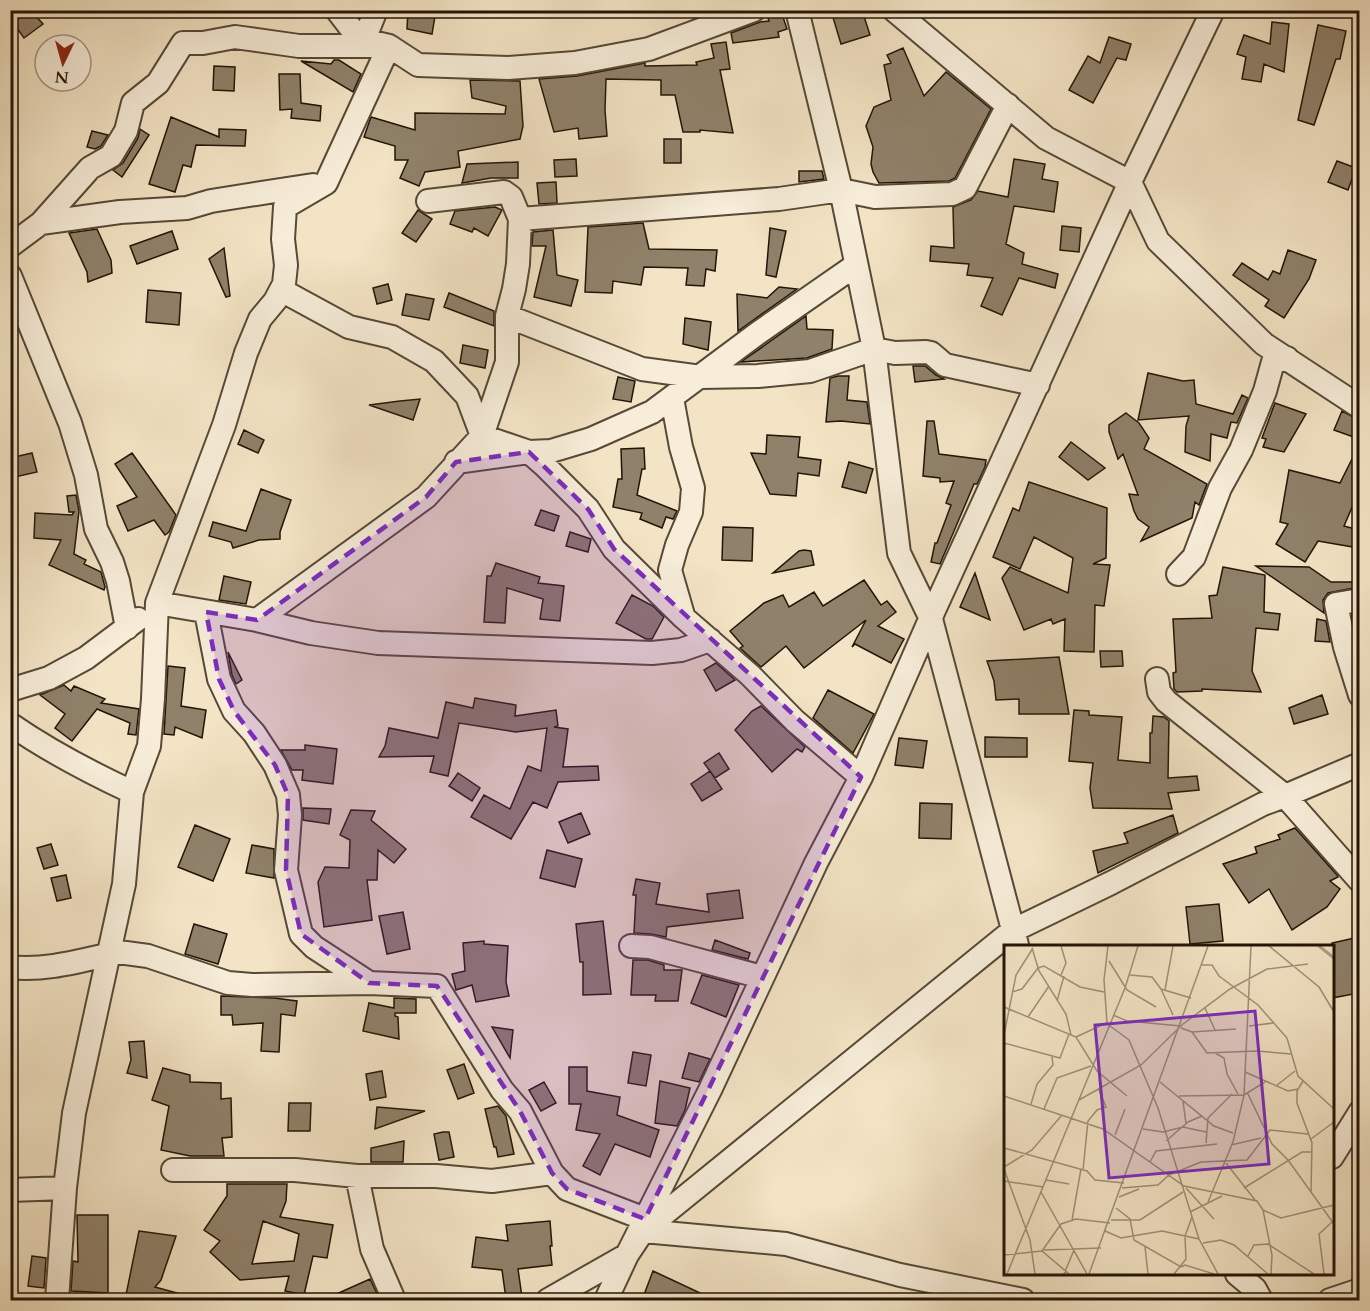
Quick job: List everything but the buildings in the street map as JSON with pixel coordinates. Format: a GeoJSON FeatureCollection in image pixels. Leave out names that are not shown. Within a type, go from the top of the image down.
{"type":"FeatureCollection","features":[{"type":"Feature","properties":{"kind":"street"},"geometry":{"type":"LineString","coordinates":[[337,10],[364,40],[389,46],[418,65],[508,68],[575,63],[649,49],[754,10]]}},
{"type":"Feature","properties":{"kind":"street"},"geometry":{"type":"LineString","coordinates":[[364,40],[376,10]]}},
{"type":"Feature","properties":{"kind":"street"},"geometry":{"type":"LineString","coordinates":[[797,10],[841,190],[874,349],[899,553],[931,619],[1015,939],[1111,883],[1263,804],[1359,764]]}},
{"type":"Feature","properties":{"kind":"street"},"geometry":{"type":"LineString","coordinates":[[894,10],[1046,138],[1130,182],[1158,241],[1264,344],[1359,406]]}},
{"type":"Feature","properties":{"kind":"street"},"geometry":{"type":"LineString","coordinates":[[606,1300],[710,1090],[816,863],[861,777],[1130,182],[1213,10]]}},
{"type":"Feature","properties":{"kind":"street"},"geometry":{"type":"LineString","coordinates":[[10,246],[40,223],[90,168],[111,156],[126,131],[134,103],[158,83],[183,43],[203,43],[235,37],[299,46],[389,46]]}},
{"type":"Feature","properties":{"kind":"street"},"geometry":{"type":"LineString","coordinates":[[57,1300],[65,1188],[74,1113],[124,884],[132,792],[149,746],[157,603],[224,425],[246,353],[260,319],[275,302],[284,284],[285,207],[326,183],[389,46]]}},
{"type":"Feature","properties":{"kind":"street"},"geometry":{"type":"LineString","coordinates":[[520,219],[779,199],[841,190],[875,197],[952,194],[964,188],[1008,105]]}},
{"type":"Feature","properties":{"kind":"street"},"geometry":{"type":"LineString","coordinates":[[40,223],[120,212],[187,207],[211,201],[326,183]]}},
{"type":"Feature","properties":{"kind":"street"},"geometry":{"type":"LineString","coordinates":[[257,621],[426,497],[482,436],[507,362],[507,316],[518,264],[520,219],[511,197],[504,192],[428,201]]}},
{"type":"Feature","properties":{"kind":"street"},"geometry":{"type":"LineString","coordinates":[[456,462],[551,451],[591,439],[652,412],[758,333],[856,265]]}},
{"type":"Feature","properties":{"kind":"street"},"geometry":{"type":"LineString","coordinates":[[10,276],[70,423],[86,475],[96,529],[112,562],[118,581],[127,628]]}},
{"type":"Feature","properties":{"kind":"street"},"geometry":{"type":"LineString","coordinates":[[281,290],[349,327],[392,337],[434,361],[467,396],[482,436]]}},
{"type":"Feature","properties":{"kind":"street"},"geometry":{"type":"LineString","coordinates":[[507,316],[642,369],[701,377],[758,376],[810,371],[874,349],[896,353],[931,353],[945,365],[1038,386]]}},
{"type":"Feature","properties":{"kind":"street"},"geometry":{"type":"LineString","coordinates":[[1178,574],[1194,557],[1220,488],[1241,450],[1265,391],[1273,362],[1287,358]]}},
{"type":"Feature","properties":{"kind":"street"},"geometry":{"type":"LineString","coordinates":[[672,398],[681,447],[693,488],[691,512],[677,545],[670,570],[683,616]]}},
{"type":"Feature","properties":{"kind":"street"},"geometry":{"type":"LineString","coordinates":[[482,436],[529,452],[588,509],[614,549],[683,616],[750,675],[795,721],[861,777]]}},
{"type":"Feature","properties":{"kind":"street"},"geometry":{"type":"LineString","coordinates":[[1359,600],[1336,604],[1345,647],[1359,695]]}},
{"type":"Feature","properties":{"kind":"street"},"geometry":{"type":"LineString","coordinates":[[10,690],[50,678],[87,658],[157,603]]}},
{"type":"Feature","properties":{"kind":"street"},"geometry":{"type":"LineString","coordinates":[[157,603],[311,633],[378,643],[652,652],[681,650],[710,640]]}},
{"type":"Feature","properties":{"kind":"street"},"geometry":{"type":"LineString","coordinates":[[206,612],[219,679],[234,711],[254,734],[275,765],[288,795],[290,815],[286,870],[301,934],[314,947],[369,983]]}},
{"type":"Feature","properties":{"kind":"street"},"geometry":{"type":"LineString","coordinates":[[1157,679],[1159,692],[1166,701],[1285,796],[1359,881]]}},
{"type":"Feature","properties":{"kind":"street"},"geometry":{"type":"LineString","coordinates":[[10,724],[83,770],[132,792]]}},
{"type":"Feature","properties":{"kind":"street"},"geometry":{"type":"LineString","coordinates":[[631,946],[650,947],[762,977]]}},
{"type":"Feature","properties":{"kind":"street"},"geometry":{"type":"LineString","coordinates":[[644,1225],[1004,947]]}},
{"type":"Feature","properties":{"kind":"street"},"geometry":{"type":"LineString","coordinates":[[111,951],[148,956],[228,983],[252,985],[369,983],[437,986],[502,1090],[520,1111],[552,1173],[567,1189],[644,1225],[786,1244],[900,1275],[1023,1300]]}},
{"type":"Feature","properties":{"kind":"street"},"geometry":{"type":"LineString","coordinates":[[10,967],[68,964],[107,956],[111,951]]}},
{"type":"Feature","properties":{"kind":"street"},"geometry":{"type":"LineString","coordinates":[[1334,1155],[1359,1112]]}},
{"type":"Feature","properties":{"kind":"street"},"geometry":{"type":"LineString","coordinates":[[173,1170],[295,1170],[357,1176],[436,1176],[492,1181],[552,1173]]}},
{"type":"Feature","properties":{"kind":"street"},"geometry":{"type":"LineString","coordinates":[[357,1176],[372,1249],[394,1300]]}},
{"type":"Feature","properties":{"kind":"street"},"geometry":{"type":"LineString","coordinates":[[10,1190],[65,1188]]}},
{"type":"Feature","properties":{"kind":"street"},"geometry":{"type":"LineString","coordinates":[[548,1300],[627,1255]]}},
{"type":"Feature","properties":{"kind":"street"},"geometry":{"type":"LineString","coordinates":[[1238,1275],[1257,1291]]}},
{"type":"Feature","properties":{"kind":"street"},"geometry":{"type":"LineString","coordinates":[[1330,1300],[1359,1290]]}},
{"type":"Feature","properties":{"kind":"highlighted area"},"geometry":{"type":"Polygon","coordinates":[[[529,452],[588,509],[614,549],[861,777],[645,1219],[567,1189],[552,1173],[520,1111],[437,986],[369,983],[301,934],[286,870],[288,795],[275,765],[234,711],[219,679],[206,612],[257,620],[426,497],[456,462],[529,452]]]}}]}
